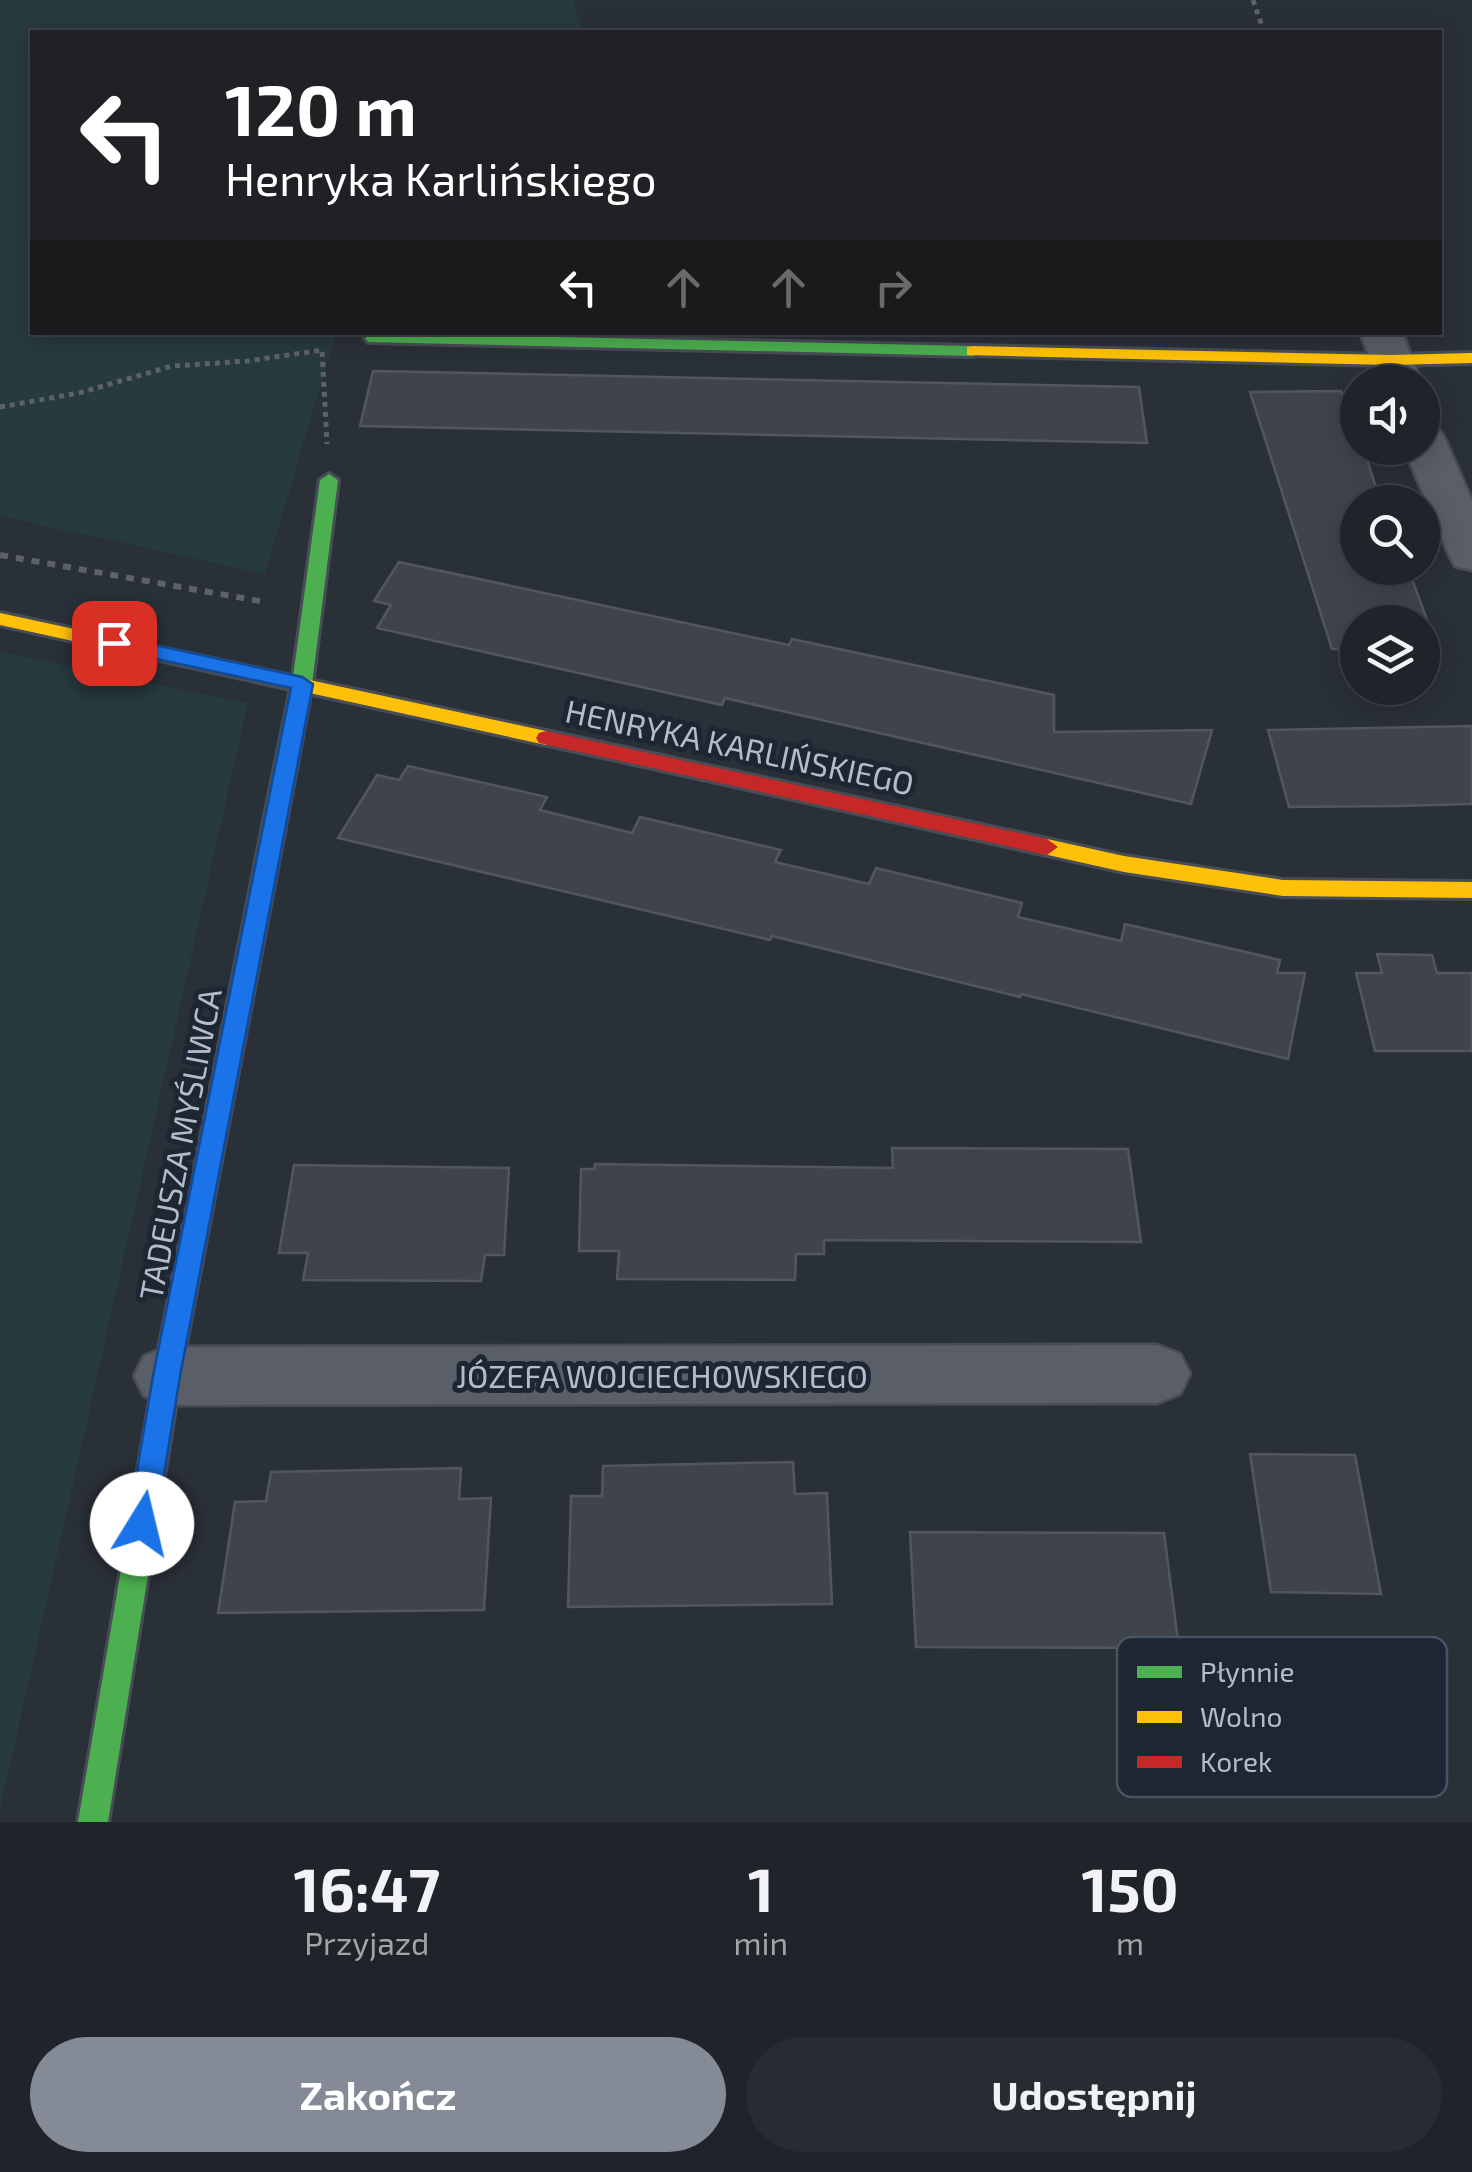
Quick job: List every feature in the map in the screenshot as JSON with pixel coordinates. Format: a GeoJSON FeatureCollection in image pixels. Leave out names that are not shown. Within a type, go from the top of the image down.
{"type":"FeatureCollection","features":[{"type":"Feature","properties":{"kind":"street"},"geometry":{"type":"LineString","coordinates":[[374,338],[1472,358]]}},
{"type":"Feature","properties":{"kind":"street"},"geometry":{"type":"LineString","coordinates":[[1434,465],[1472,555]]}},
{"type":"Feature","properties":{"kind":"street","name":"TADEUSZA MYŚLIWCA"},"geometry":{"type":"LineString","coordinates":[[93,1822],[167,1376],[302,684],[329,480]]}},
{"type":"Feature","properties":{"kind":"street","name":"HENRYKA KARLIŃSKIEGO"},"geometry":{"type":"LineString","coordinates":[[0,619],[1193,876],[1283,888],[1472,890]]}},
{"type":"Feature","properties":{"kind":"street","name":"JÓZEFA WOJCIECHOWSKIEGO"},"geometry":{"type":"LineString","coordinates":[[167,1376],[1157,1374]]}},
{"type":"Feature","properties":{"kind":"path"},"geometry":{"type":"LineString","coordinates":[[1252,0],[1263,30]]}},
{"type":"Feature","properties":{"kind":"path"},"geometry":{"type":"LineString","coordinates":[[0,407],[79,394],[172,366],[248,361],[322,350],[329,480]]}},
{"type":"Feature","properties":{"kind":"path"},"geometry":{"type":"LineString","coordinates":[[0,556],[313,610]]}},
{"type":"Feature","properties":{"kind":"green space"},"geometry":{"type":"Polygon","coordinates":[[[0,0],[573,0],[582,30],[30,30],[30,335],[335,335],[265,574],[0,516],[0,0]]]}},
{"type":"Feature","properties":{"kind":"green space"},"geometry":{"type":"Polygon","coordinates":[[[0,652],[248,703],[0,1810],[0,652]]]}},
{"type":"Feature","properties":{"kind":"building"},"geometry":{"type":"Polygon","coordinates":[[[373,371],[1139,387],[1147,443],[360,426],[373,371]]]}},
{"type":"Feature","properties":{"kind":"building"},"geometry":{"type":"Polygon","coordinates":[[[1340,391],[1340,465],[1369,465],[1375,485],[1340,485],[1340,585],[1414,585],[1422,605],[1340,605],[1340,649],[1332,649],[1250,392],[1340,391]]]}},
{"type":"Feature","properties":{"kind":"building"},"geometry":{"type":"Polygon","coordinates":[[[399,562],[789,645],[792,639],[1054,695],[1054,732],[1212,730],[1191,804],[725,698],[722,705],[377,628],[391,605],[374,601],[399,562]]]}},
{"type":"Feature","properties":{"kind":"building"},"geometry":{"type":"Polygon","coordinates":[[[1472,726],[1472,804],[1398,806],[1289,807],[1268,730],[1472,726]]]}},
{"type":"Feature","properties":{"kind":"building"},"geometry":{"type":"Polygon","coordinates":[[[408,766],[547,797],[540,810],[632,833],[640,817],[781,850],[775,862],[869,884],[876,868],[1022,903],[1018,917],[1121,941],[1125,924],[1280,960],[1277,973],[1305,973],[1288,1059],[338,838],[377,775],[399,780],[408,766]]]}},
{"type":"Feature","properties":{"kind":"building"},"geometry":{"type":"Polygon","coordinates":[[[1377,954],[1432,955],[1437,973],[1472,973],[1472,1051],[1375,1051],[1356,973],[1382,973],[1377,954]]]}},
{"type":"Feature","properties":{"kind":"building"},"geometry":{"type":"Polygon","coordinates":[[[892,1148],[1128,1149],[1141,1242],[824,1240],[824,1254],[796,1254],[795,1280],[617,1279],[619,1251],[579,1251],[581,1169],[594,1169],[595,1164],[893,1168],[892,1148]]]}},
{"type":"Feature","properties":{"kind":"building"},"geometry":{"type":"Polygon","coordinates":[[[294,1165],[509,1168],[504,1255],[485,1255],[481,1281],[303,1280],[308,1253],[279,1253],[294,1165]]]}},
{"type":"Feature","properties":{"kind":"building"},"geometry":{"type":"Polygon","coordinates":[[[1250,1454],[1355,1455],[1381,1594],[1271,1592],[1250,1454]]]}},
{"type":"Feature","properties":{"kind":"building"},"geometry":{"type":"Polygon","coordinates":[[[793,1462],[795,1494],[827,1493],[832,1604],[568,1607],[571,1496],[602,1496],[603,1466],[793,1462]]]}},
{"type":"Feature","properties":{"kind":"building"},"geometry":{"type":"Polygon","coordinates":[[[461,1468],[459,1499],[491,1498],[484,1610],[218,1613],[235,1502],[266,1501],[271,1472],[461,1468]]]}},
{"type":"Feature","properties":{"kind":"building"},"geometry":{"type":"Polygon","coordinates":[[[910,1532],[1164,1533],[1178,1637],[1117,1637],[1117,1648],[916,1647],[910,1532]]]}},
{"type":"Feature","properties":{"kind":"traffic: fast"},"geometry":{"type":"LineString","coordinates":[[374,338],[973,351]]}},
{"type":"Feature","properties":{"kind":"traffic: fast"},"geometry":{"type":"LineString","coordinates":[[280,796],[302,684],[329,480]]}},
{"type":"Feature","properties":{"kind":"traffic: fast"},"geometry":{"type":"LineString","coordinates":[[93,1822],[170,1359]]}},
{"type":"Feature","properties":{"kind":"traffic: slow"},"geometry":{"type":"LineString","coordinates":[[973,351],[1391,360],[1472,358]]}},
{"type":"Feature","properties":{"kind":"traffic: slow"},"geometry":{"type":"LineString","coordinates":[[0,619],[546,738]]}},
{"type":"Feature","properties":{"kind":"traffic: slow"},"geometry":{"type":"LineString","coordinates":[[1047,847],[1124,864],[1283,888],[1472,890]]}},
{"type":"Feature","properties":{"kind":"traffic: jam"},"geometry":{"type":"LineString","coordinates":[[546,738],[1047,847]]}},
{"type":"Feature","properties":{"kind":"traffic: jam"},"geometry":{"type":"LineString","coordinates":[[170,1359],[280,796]]}},
{"type":"Feature","properties":{"kind":"route"},"geometry":{"type":"LineString","coordinates":[[114,643],[302,684],[167,1376],[142,1524]]}}]}
